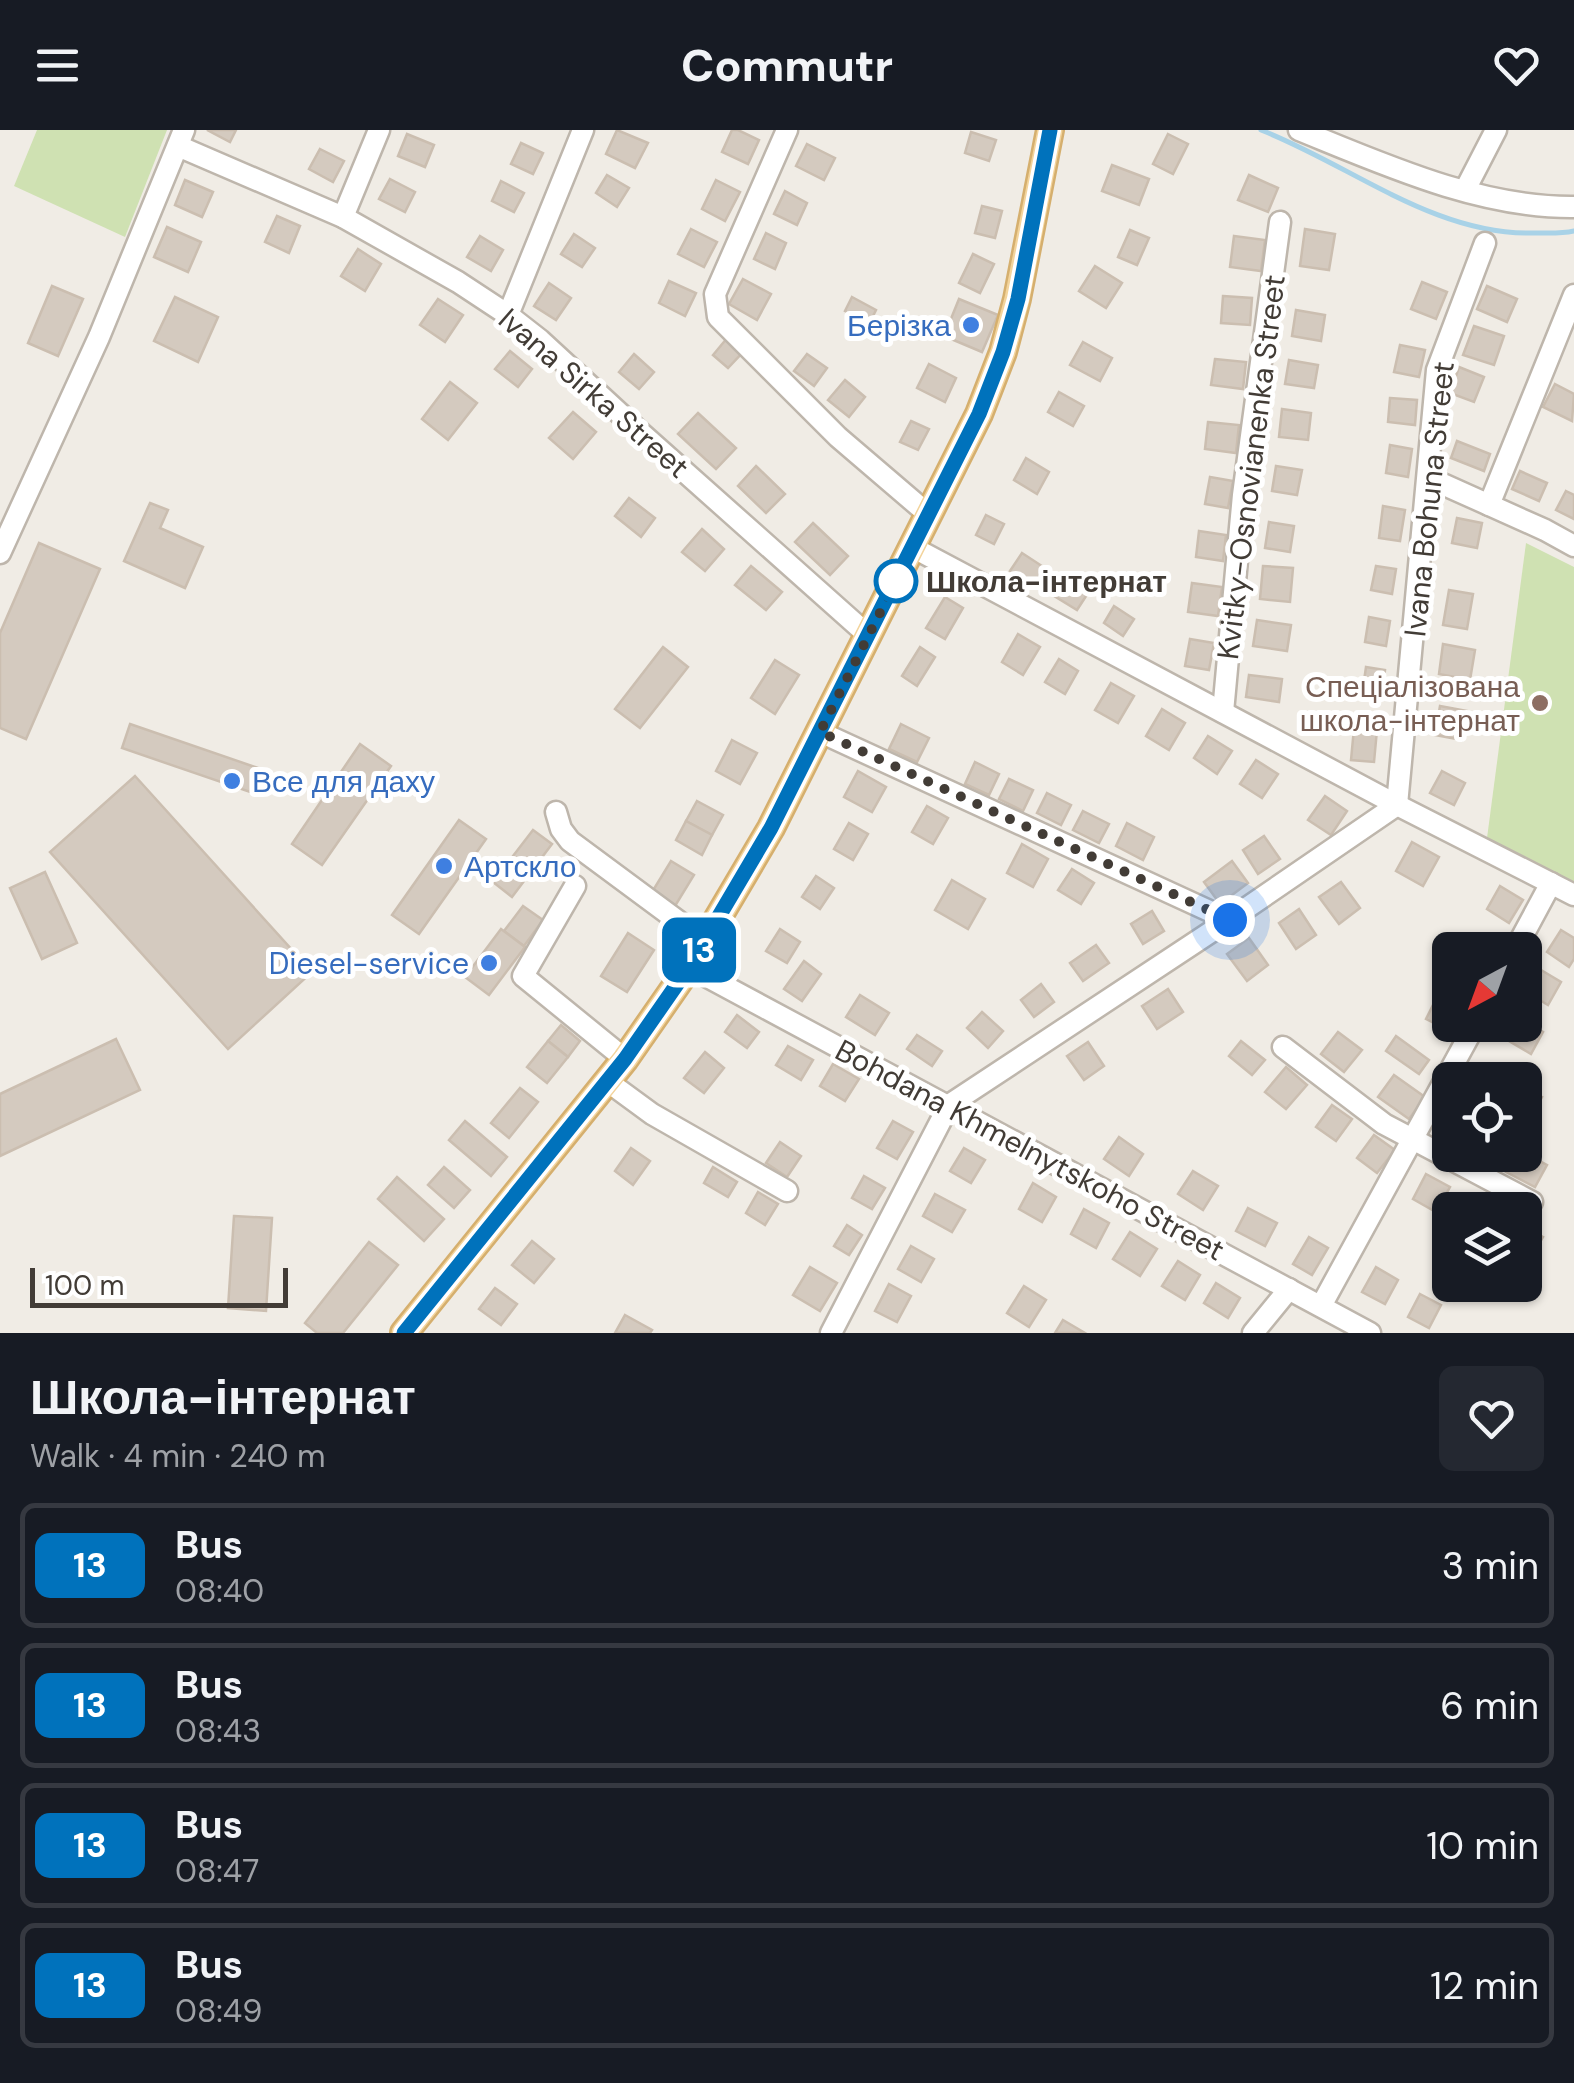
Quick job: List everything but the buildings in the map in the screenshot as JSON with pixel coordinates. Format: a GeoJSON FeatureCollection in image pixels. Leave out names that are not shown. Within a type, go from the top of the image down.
{"type":"FeatureCollection","features":[{"type":"Feature","properties":{"kind":"main road"},"geometry":{"type":"LineString","coordinates":[[404,1333],[625,1059],[689,967],[771,828],[979,414],[1018,299],[1050,130]]}},
{"type":"Feature","properties":{"kind":"street"},"geometry":{"type":"LineString","coordinates":[[343,217],[380,130]]}},
{"type":"Feature","properties":{"kind":"street"},"geometry":{"type":"LineString","coordinates":[[508,315],[584,130]]}},
{"type":"Feature","properties":{"kind":"street"},"geometry":{"type":"LineString","coordinates":[[787,130],[715,294],[718,317],[838,437],[928,514]]}},
{"type":"Feature","properties":{"kind":"street"},"geometry":{"type":"LineString","coordinates":[[1465,190],[1496,130]]}},
{"type":"Feature","properties":{"kind":"street"},"geometry":{"type":"LineString","coordinates":[[1307,131],[1406,174],[1498,200],[1574,207]]}},
{"type":"Feature","properties":{"kind":"street"},"geometry":{"type":"LineString","coordinates":[[0,553],[104,340],[181,138]]}},
{"type":"Feature","properties":{"kind":"street","name":"Ivana Sirka Street"},"geometry":{"type":"LineString","coordinates":[[181,138],[343,217],[508,315],[869,636]]}},
{"type":"Feature","properties":{"kind":"street","name":"Kvitky-Osnovianenka Street"},"geometry":{"type":"LineString","coordinates":[[1223,712],[1243,495],[1280,222]]}},
{"type":"Feature","properties":{"kind":"street","name":"Ivana Bohuna Street"},"geometry":{"type":"LineString","coordinates":[[1396,806],[1437,370],[1486,243]]}},
{"type":"Feature","properties":{"kind":"street"},"geometry":{"type":"LineString","coordinates":[[1489,505],[1574,295]]}},
{"type":"Feature","properties":{"kind":"street"},"geometry":{"type":"LineString","coordinates":[[1429,478],[1574,546]]}},
{"type":"Feature","properties":{"kind":"street"},"geometry":{"type":"LineString","coordinates":[[912,547],[1396,806],[1574,895]]}},
{"type":"Feature","properties":{"kind":"street"},"geometry":{"type":"LineString","coordinates":[[820,732],[1230,920]]}},
{"type":"Feature","properties":{"kind":"street"},"geometry":{"type":"LineString","coordinates":[[832,1333],[949,1105],[1396,806]]}},
{"type":"Feature","properties":{"kind":"street"},"geometry":{"type":"LineString","coordinates":[[556,812],[570,842],[704,941]]}},
{"type":"Feature","properties":{"kind":"street"},"geometry":{"type":"LineString","coordinates":[[1525,932],[1552,883]]}},
{"type":"Feature","properties":{"kind":"street"},"geometry":{"type":"LineString","coordinates":[[575,886],[523,976],[625,1059]]}},
{"type":"Feature","properties":{"kind":"street","name":"Bohdana Khmelnytskoho Street"},"geometry":{"type":"LineString","coordinates":[[689,967],[1320,1306],[1341,1326],[1370,1333]]}},
{"type":"Feature","properties":{"kind":"street"},"geometry":{"type":"LineString","coordinates":[[1320,1306],[1465,1042]]}},
{"type":"Feature","properties":{"kind":"street"},"geometry":{"type":"LineString","coordinates":[[1283,1047],[1384,1124],[1513,1192]]}},
{"type":"Feature","properties":{"kind":"street"},"geometry":{"type":"LineString","coordinates":[[608,1081],[652,1114],[787,1191]]}},
{"type":"Feature","properties":{"kind":"street"},"geometry":{"type":"LineString","coordinates":[[1253,1333],[1289,1290]]}},
{"type":"Feature","properties":{"kind":"green space"},"geometry":{"type":"Polygon","coordinates":[[[37,130],[167,130],[125,237],[14,186],[37,130]]]}},
{"type":"Feature","properties":{"kind":"green space","name":"Спеціалізована школа-інтернат"},"geometry":{"type":"Polygon","coordinates":[[[1526,543],[1574,567],[1574,883],[1487,838],[1526,543]]]}},
{"type":"Feature","properties":{"kind":"waterway"},"geometry":{"type":"LineString","coordinates":[[1261,130],[1394,196],[1463,223],[1498,231],[1574,231]]}},
{"type":"Feature","properties":{"kind":"bus line","name":"13"},"geometry":{"type":"LineString","coordinates":[[404,1333],[625,1059],[689,967],[771,828],[979,414],[1018,299],[1050,130]]}},
{"type":"Feature","properties":{"kind":"place","name":"Берізка"},"geometry":{"type":"Point","coordinates":[971,325]}},
{"type":"Feature","properties":{"kind":"place","name":"Школа-інтернат"},"geometry":{"type":"Point","coordinates":[896,581]}},
{"type":"Feature","properties":{"kind":"place","name":"Спеціалізована школа-інтернат"},"geometry":{"type":"Point","coordinates":[1540,703]}},
{"type":"Feature","properties":{"kind":"place","name":"Все для даху"},"geometry":{"type":"Point","coordinates":[232,781]}},
{"type":"Feature","properties":{"kind":"place","name":"Артскло"},"geometry":{"type":"Point","coordinates":[444,866]}},
{"type":"Feature","properties":{"kind":"place","name":"Diesel-service"},"geometry":{"type":"Point","coordinates":[489,963]}},
{"type":"Feature","properties":{"kind":"route"},"geometry":{"type":"LineString","coordinates":[[896,581],[820,732],[1230,920]]}}]}
